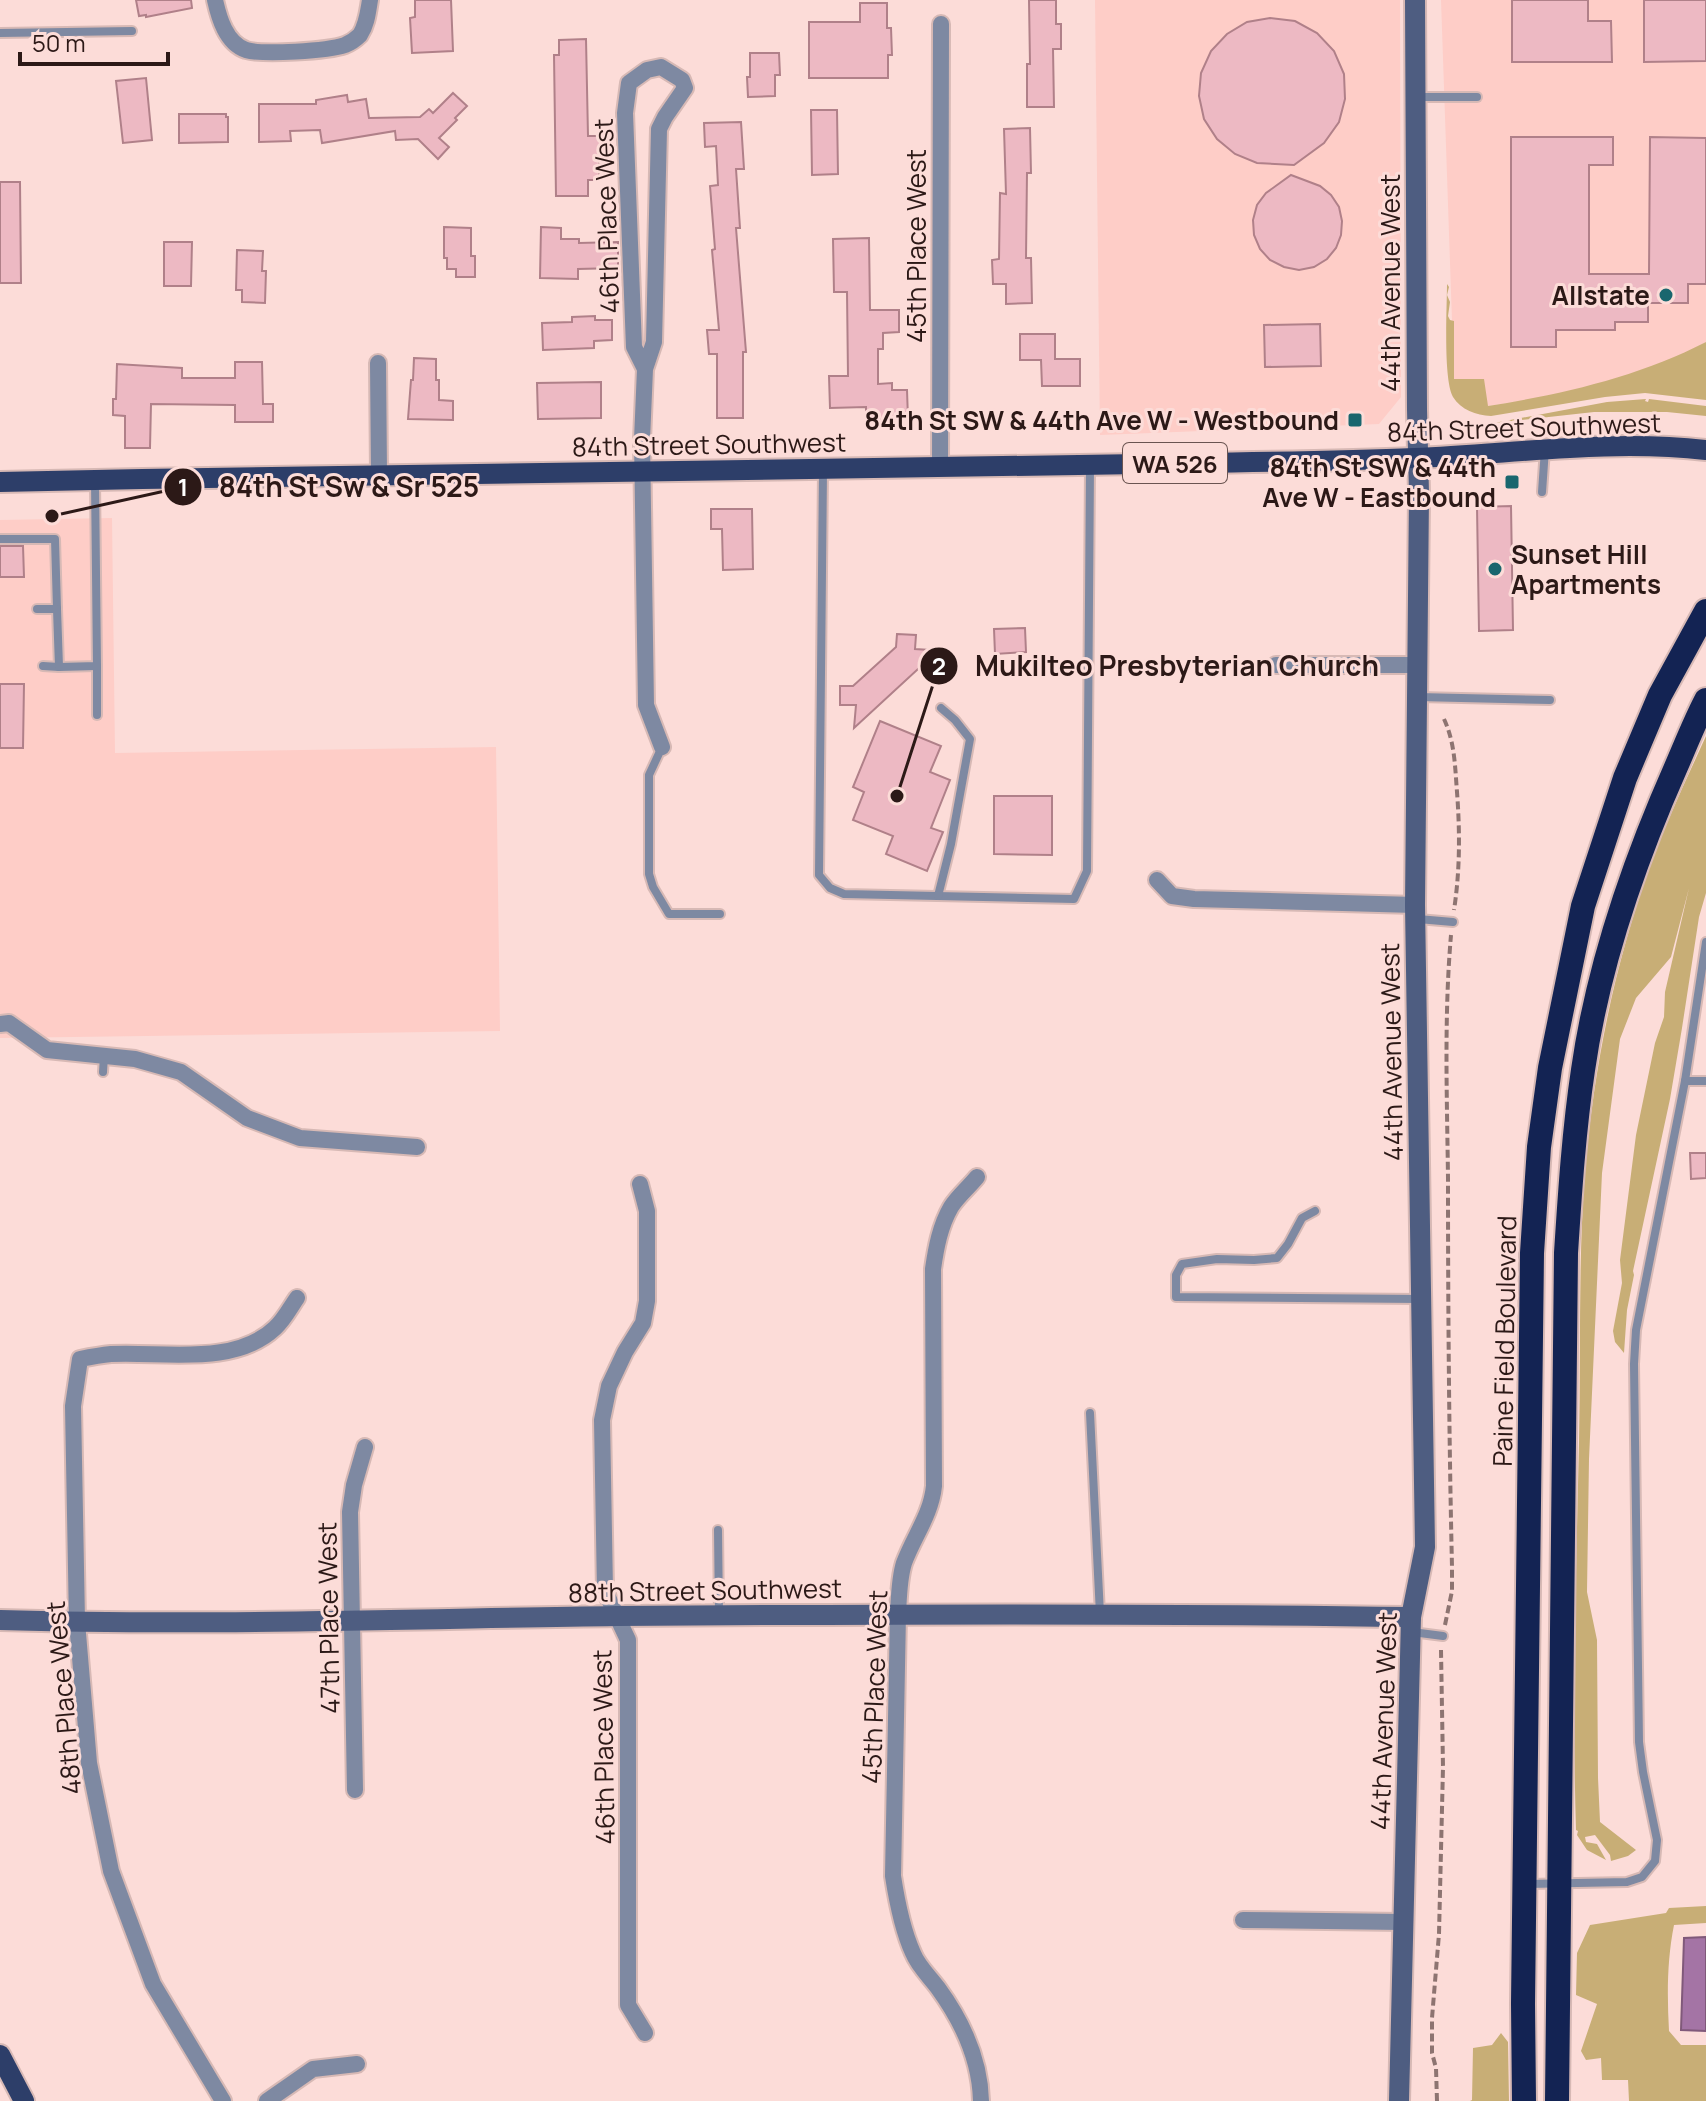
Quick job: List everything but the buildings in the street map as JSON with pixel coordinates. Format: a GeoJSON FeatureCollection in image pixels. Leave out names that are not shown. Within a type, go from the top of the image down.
{"type":"FeatureCollection","features":[{"type":"Feature","properties":{"kind":"highway","name":"Paine Field Boulevard"},"geometry":{"type":"LineString","coordinates":[[1524,2101],[1532,1253],[1539,1147],[1550,1068],[1583,906],[1625,778],[1660,695],[1706,611]]}},
{"type":"Feature","properties":{"kind":"highway"},"geometry":{"type":"LineString","coordinates":[[1557,2101],[1566,1253],[1572,1163],[1581,1084],[1600,981],[1624,898],[1653,819],[1706,700]]}},
{"type":"Feature","properties":{"kind":"main road","name":"84th Street Southwest"},"geometry":{"type":"LineString","coordinates":[[0,482],[1418,458],[1610,445],[1666,445],[1706,450]]}},
{"type":"Feature","properties":{"kind":"main road"},"geometry":{"type":"LineString","coordinates":[[0,2055],[24,2101]]}},
{"type":"Feature","properties":{"kind":"street"},"geometry":{"type":"LineString","coordinates":[[215,0],[227,35],[245,49],[269,52],[330,49],[346,45],[358,37],[367,21],[370,0]]}},
{"type":"Feature","properties":{"kind":"street","name":"44th Avenue West"},"geometry":{"type":"LineString","coordinates":[[1399,2101],[1410,1624],[1425,1547],[1415,912],[1418,458],[1415,0]]}},
{"type":"Feature","properties":{"kind":"street","name":"45th Place West"},"geometry":{"type":"LineString","coordinates":[[940,468],[941,24]]}},
{"type":"Feature","properties":{"kind":"street","name":"46th Place West"},"geometry":{"type":"LineString","coordinates":[[645,369],[634,347],[625,113],[629,83],[647,70],[661,67],[682,80],[685,88],[659,129],[654,342],[645,369],[642,440],[646,705],[662,747]]}},
{"type":"Feature","properties":{"kind":"street"},"geometry":{"type":"LineString","coordinates":[[378,363],[379,474]]}},
{"type":"Feature","properties":{"kind":"street"},"geometry":{"type":"LineString","coordinates":[[1276,665],[1417,665]]}},
{"type":"Feature","properties":{"kind":"street"},"geometry":{"type":"LineString","coordinates":[[1157,880],[1172,896],[1194,899],[1415,912]]}},
{"type":"Feature","properties":{"kind":"street"},"geometry":{"type":"LineString","coordinates":[[0,1024],[9,1023],[42,1052],[104,1064],[135,1059],[181,1072],[247,1118],[300,1138],[417,1147]]}},
{"type":"Feature","properties":{"kind":"street","name":"45th Place West"},"geometry":{"type":"LineString","coordinates":[[977,1177],[952,1206],[935,1249],[933,1500],[903,1566],[898,1614],[893,1876],[897,1904],[913,1956],[957,2015],[974,2054],[981,2101]]}},
{"type":"Feature","properties":{"kind":"street","name":"46th Place West"},"geometry":{"type":"LineString","coordinates":[[640,1184],[647,1211],[647,1301],[643,1323],[609,1386],[602,1420],[605,1591],[628,1640],[628,2005],[645,2033]]}},
{"type":"Feature","properties":{"kind":"street","name":"48th Place West"},"geometry":{"type":"LineString","coordinates":[[223,2101],[153,1984],[111,1871],[89,1763],[77,1622],[73,1406],[80,1359],[110,1354],[204,1354],[234,1350],[274,1330],[297,1298]]}},
{"type":"Feature","properties":{"kind":"street","name":"47th Place West"},"geometry":{"type":"LineString","coordinates":[[355,1790],[350,1512],[365,1447]]}},
{"type":"Feature","properties":{"kind":"street","name":"88th Street Southwest"},"geometry":{"type":"LineString","coordinates":[[0,1620],[77,1622],[898,1614],[1100,1615],[1410,1624]]}},
{"type":"Feature","properties":{"kind":"street"},"geometry":{"type":"LineString","coordinates":[[1243,1920],[1402,1922]]}},
{"type":"Feature","properties":{"kind":"street"},"geometry":{"type":"LineString","coordinates":[[267,2101],[313,2069],[357,2064]]}},
{"type":"Feature","properties":{"kind":"lane"},"geometry":{"type":"LineString","coordinates":[[0,33],[132,31]]}},
{"type":"Feature","properties":{"kind":"lane"},"geometry":{"type":"LineString","coordinates":[[1416,97],[1477,97]]}},
{"type":"Feature","properties":{"kind":"lane"},"geometry":{"type":"LineString","coordinates":[[1542,492],[1545,449]]}},
{"type":"Feature","properties":{"kind":"lane"},"geometry":{"type":"LineString","coordinates":[[823,470],[819,875],[830,888],[844,894],[1074,899],[1087,871],[1090,465]]}},
{"type":"Feature","properties":{"kind":"lane"},"geometry":{"type":"LineString","coordinates":[[95,479],[97,715]]}},
{"type":"Feature","properties":{"kind":"lane"},"geometry":{"type":"LineString","coordinates":[[0,539],[55,539],[59,667]]}},
{"type":"Feature","properties":{"kind":"lane"},"geometry":{"type":"LineString","coordinates":[[37,609],[57,609]]}},
{"type":"Feature","properties":{"kind":"lane"},"geometry":{"type":"LineString","coordinates":[[43,666],[97,666]]}},
{"type":"Feature","properties":{"kind":"lane"},"geometry":{"type":"LineString","coordinates":[[1417,697],[1550,700]]}},
{"type":"Feature","properties":{"kind":"lane"},"geometry":{"type":"LineString","coordinates":[[938,896],[970,739],[941,708]]}},
{"type":"Feature","properties":{"kind":"lane"},"geometry":{"type":"LineString","coordinates":[[662,747],[649,775],[649,874],[653,887],[669,914],[720,914]]}},
{"type":"Feature","properties":{"kind":"lane"},"geometry":{"type":"LineString","coordinates":[[1415,912],[1453,922]]}},
{"type":"Feature","properties":{"kind":"lane"},"geometry":{"type":"LineString","coordinates":[[1524,1884],[1627,1882],[1642,1877],[1655,1861],[1657,1840],[1639,1742],[1634,1364],[1636,1330],[1685,1081],[1706,942]]}},
{"type":"Feature","properties":{"kind":"lane"},"geometry":{"type":"LineString","coordinates":[[1685,1081],[1706,1081]]}},
{"type":"Feature","properties":{"kind":"lane"},"geometry":{"type":"LineString","coordinates":[[1315,1211],[1302,1218],[1277,1258],[1217,1259],[1182,1264],[1176,1275],[1176,1297],[1421,1299]]}},
{"type":"Feature","properties":{"kind":"lane"},"geometry":{"type":"LineString","coordinates":[[1090,1413],[1100,1615]]}},
{"type":"Feature","properties":{"kind":"lane"},"geometry":{"type":"LineString","coordinates":[[718,1530],[719,1616]]}},
{"type":"Feature","properties":{"kind":"lane"},"geometry":{"type":"LineString","coordinates":[[1410,1624],[1443,1636]]}},
{"type":"Feature","properties":{"kind":"path"},"geometry":{"type":"LineString","coordinates":[[1437,2101],[1432,2018],[1439,1934],[1443,1767],[1441,1651],[1452,1591],[1448,1414],[1448,967],[1459,868],[1454,749],[1444,719]]}},
{"type":"Feature","properties":{"kind":"shaded area"},"geometry":{"type":"Polygon","coordinates":[[[1095,0],[1400,0],[1401,397],[1379,424],[1100,435],[1095,0]]]}},
{"type":"Feature","properties":{"kind":"shaded area"},"geometry":{"type":"Polygon","coordinates":[[[1441,0],[1706,0],[1706,342],[1670,363],[1575,393],[1488,406],[1454,379],[1441,0]]]}},
{"type":"Feature","properties":{"kind":"shaded area"},"geometry":{"type":"Polygon","coordinates":[[[1447,295],[1450,302],[1448,316],[1454,321],[1454,379],[1484,379],[1488,406],[1600,383],[1654,365],[1706,342],[1706,400],[1645,393],[1491,416],[1469,411],[1460,405],[1450,388],[1447,295]]]}},
{"type":"Feature","properties":{"kind":"shaded area"},"geometry":{"type":"Polygon","coordinates":[[[1646,399],[1648,402],[1649,399],[1706,406],[1706,416],[1667,412],[1594,412],[1494,423],[1607,402],[1646,399]]]}},
{"type":"Feature","properties":{"kind":"shaded area"},"geometry":{"type":"Polygon","coordinates":[[[112,518],[115,753],[496,747],[500,1031],[0,1038],[0,520],[112,518]]]}},
{"type":"Feature","properties":{"kind":"shaded area"},"geometry":{"type":"Polygon","coordinates":[[[1706,736],[1706,893],[1699,917],[1670,1099],[1633,1271],[1624,1353],[1615,1342],[1613,1331],[1622,1283],[1620,1260],[1636,1135],[1655,1043],[1664,1017],[1665,992],[1689,888],[1671,957],[1636,998],[1620,1039],[1602,1173],[1589,1459],[1587,1592],[1597,1640],[1600,1822],[1636,1850],[1611,1861],[1595,1835],[1585,1837],[1586,1842],[1597,1844],[1606,1860],[1587,1850],[1576,1830],[1575,1636],[1585,1171],[1600,1054],[1627,939],[1657,848],[1706,736]]]}},
{"type":"Feature","properties":{"kind":"shaded area"},"geometry":{"type":"Polygon","coordinates":[[[1706,1906],[1706,1923],[1674,1925],[1668,1991],[1669,2031],[1681,2045],[1706,2045],[1706,2101],[1629,2101],[1628,2080],[1602,2080],[1601,2058],[1586,2060],[1581,2051],[1597,2004],[1576,1995],[1577,1953],[1590,1925],[1666,1913],[1669,1908],[1706,1906]]]}},
{"type":"Feature","properties":{"kind":"shaded area"},"geometry":{"type":"Polygon","coordinates":[[[1706,1937],[1706,2031],[1681,2030],[1684,1938],[1706,1937]]]}},
{"type":"Feature","properties":{"kind":"shaded area"},"geometry":{"type":"Polygon","coordinates":[[[1501,2033],[1508,2042],[1509,2101],[1470,2101],[1473,2048],[1492,2045],[1501,2033]]]}},
{"type":"Feature","properties":{"kind":"place","name":"Allstate"},"geometry":{"type":"Point","coordinates":[1666,295]}},
{"type":"Feature","properties":{"kind":"place","name":"84th St SW & 44th Ave W - Westbound"},"geometry":{"type":"Point","coordinates":[1355,420]}},
{"type":"Feature","properties":{"kind":"place","name":"84th St SW & 44th Ave W - Eastbound"},"geometry":{"type":"Point","coordinates":[1512,482]}},
{"type":"Feature","properties":{"kind":"place","name":"84th St Sw & Sr 525"},"geometry":{"type":"Point","coordinates":[52,516]}},
{"type":"Feature","properties":{"kind":"place","name":"Sunset Hill Apartments"},"geometry":{"type":"Point","coordinates":[1495,569]}},
{"type":"Feature","properties":{"kind":"place","name":"Mukilteo Presbyterian Church"},"geometry":{"type":"Point","coordinates":[897,796]}}]}
